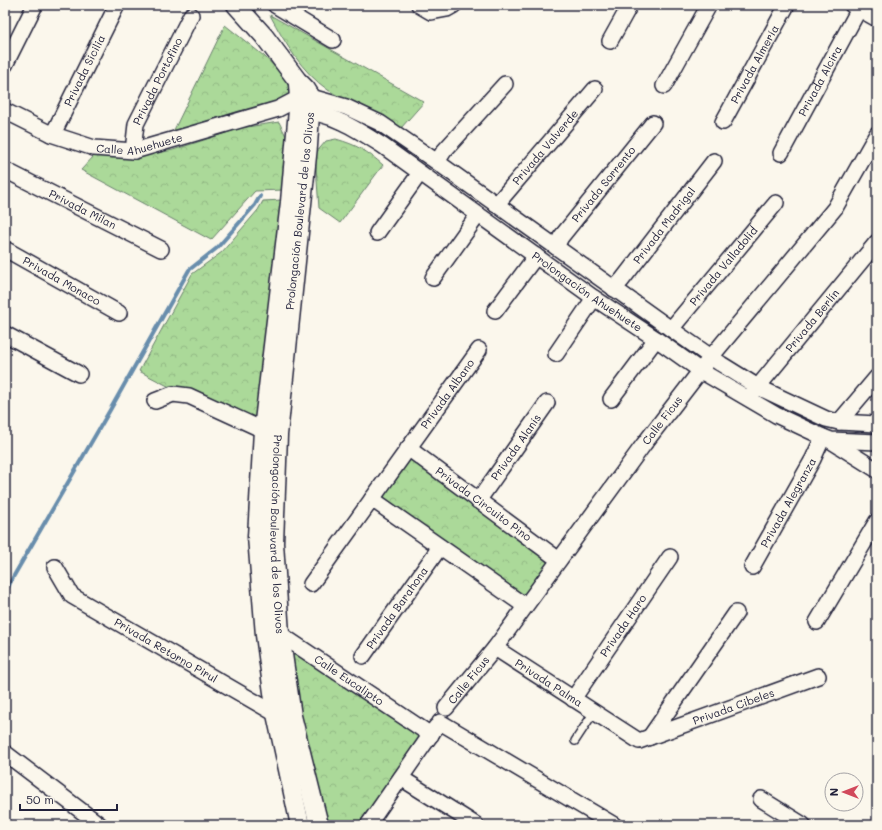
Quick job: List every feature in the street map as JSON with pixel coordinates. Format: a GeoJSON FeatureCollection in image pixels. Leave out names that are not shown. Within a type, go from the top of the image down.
{"type":"FeatureCollection","features":[{"type":"Feature","properties":{"kind":"street"},"geometry":{"type":"LineString","coordinates":[[5,65],[35,5]]}},
{"type":"Feature","properties":{"kind":"street","name":"Privada Sicilia"},"geometry":{"type":"LineString","coordinates":[[51,134],[56,128],[117,5]]}},
{"type":"Feature","properties":{"kind":"street"},"geometry":{"type":"LineString","coordinates":[[236,5],[264,36],[297,80],[306,88],[304,104]]}},
{"type":"Feature","properties":{"kind":"street"},"geometry":{"type":"LineString","coordinates":[[274,5],[333,40]]}},
{"type":"Feature","properties":{"kind":"street"},"geometry":{"type":"LineString","coordinates":[[419,5],[431,12],[448,9],[454,5]]}},
{"type":"Feature","properties":{"kind":"street"},"geometry":{"type":"LineString","coordinates":[[610,41],[630,5]]}},
{"type":"Feature","properties":{"kind":"street"},"geometry":{"type":"LineString","coordinates":[[664,86],[709,5]]}},
{"type":"Feature","properties":{"kind":"street","name":"Privada Almería"},"geometry":{"type":"LineString","coordinates":[[723,122],[786,5]]}},
{"type":"Feature","properties":{"kind":"street"},"geometry":{"type":"LineString","coordinates":[[856,7],[877,19]]}},
{"type":"Feature","properties":{"kind":"street","name":"Privada Alcira"},"geometry":{"type":"LineString","coordinates":[[781,153],[856,7]]}},
{"type":"Feature","properties":{"kind":"street","name":"Privada Portofino"},"geometry":{"type":"LineString","coordinates":[[134,151],[136,124],[191,15]]}},
{"type":"Feature","properties":{"kind":"street"},"geometry":{"type":"LineString","coordinates":[[437,162],[444,151],[505,84]]}},
{"type":"Feature","properties":{"kind":"street","name":"Privada Valverde"},"geometry":{"type":"LineString","coordinates":[[496,205],[595,89]]}},
{"type":"Feature","properties":{"kind":"street","name":"Calle Ahuehuete"},"geometry":{"type":"LineString","coordinates":[[6,116],[51,134],[94,148],[134,151],[278,109],[304,104]]}},
{"type":"Feature","properties":{"kind":"street","name":"Prolongación Ahuehuete"},"geometry":{"type":"LineString","coordinates":[[304,104],[346,107],[380,123],[711,357],[758,387],[826,419],[841,419],[877,424]]}},
{"type":"Feature","properties":{"kind":"street","name":"Prolongación Ahuehuete"},"geometry":{"type":"LineString","coordinates":[[304,104],[347,124],[383,146],[594,298],[701,371],[776,414],[827,439],[877,442]]}},
{"type":"Feature","properties":{"kind":"street","name":"Prolongación Boulevard de los Olivos"},"geometry":{"type":"LineString","coordinates":[[300,825],[272,634],[274,543],[270,433],[308,146],[304,104]]}},
{"type":"Feature","properties":{"kind":"street","name":"Privada Sorrento"},"geometry":{"type":"LineString","coordinates":[[556,247],[561,238],[653,123]]}},
{"type":"Feature","properties":{"kind":"street","name":"Calle Ficus"},"geometry":{"type":"LineString","coordinates":[[368,825],[444,715],[495,648],[644,444],[711,357],[835,208],[877,134]]}},
{"type":"Feature","properties":{"kind":"street","name":"Privada Madrigal"},"geometry":{"type":"LineString","coordinates":[[614,288],[622,280],[714,162]]}},
{"type":"Feature","properties":{"kind":"street","name":"Privada Milan"},"geometry":{"type":"LineString","coordinates":[[5,170],[161,250]]}},
{"type":"Feature","properties":{"kind":"street"},"geometry":{"type":"LineString","coordinates":[[377,233],[420,173]]}},
{"type":"Feature","properties":{"kind":"street","name":"Privada Valladolid"},"geometry":{"type":"LineString","coordinates":[[671,329],[776,202]]}},
{"type":"Feature","properties":{"kind":"street"},"geometry":{"type":"LineString","coordinates":[[433,278],[478,215]]}},
{"type":"Feature","properties":{"kind":"street","name":"Privada Berlín"},"geometry":{"type":"LineString","coordinates":[[748,398],[877,242]]}},
{"type":"Feature","properties":{"kind":"street","name":"Privada Monaco"},"geometry":{"type":"LineString","coordinates":[[5,249],[119,313]]}},
{"type":"Feature","properties":{"kind":"street"},"geometry":{"type":"LineString","coordinates":[[495,311],[536,256]]}},
{"type":"Feature","properties":{"kind":"street"},"geometry":{"type":"LineString","coordinates":[[556,354],[594,298]]}},
{"type":"Feature","properties":{"kind":"street"},"geometry":{"type":"LineString","coordinates":[[5,334],[79,374]]}},
{"type":"Feature","properties":{"kind":"street"},"geometry":{"type":"LineString","coordinates":[[611,399],[656,339]]}},
{"type":"Feature","properties":{"kind":"street","name":"Privada Albano"},"geometry":{"type":"LineString","coordinates":[[311,584],[479,350]]}},
{"type":"Feature","properties":{"kind":"street"},"geometry":{"type":"LineString","coordinates":[[841,419],[877,377]]}},
{"type":"Feature","properties":{"kind":"street"},"geometry":{"type":"LineString","coordinates":[[156,400],[173,394],[189,396],[270,433]]}},
{"type":"Feature","properties":{"kind":"street","name":"Privada Alanís"},"geometry":{"type":"LineString","coordinates":[[481,495],[547,402]]}},
{"type":"Feature","properties":{"kind":"street"},"geometry":{"type":"LineString","coordinates":[[827,439],[877,470]]}},
{"type":"Feature","properties":{"kind":"street","name":"Privada Alegranza"},"geometry":{"type":"LineString","coordinates":[[752,567],[813,459],[827,439]]}},
{"type":"Feature","properties":{"kind":"street","name":"Privada Circuito Pino"},"geometry":{"type":"LineString","coordinates":[[411,443],[481,495],[559,560]]}},
{"type":"Feature","properties":{"kind":"street"},"geometry":{"type":"LineString","coordinates":[[368,504],[440,547],[525,606]]}},
{"type":"Feature","properties":{"kind":"street"},"geometry":{"type":"LineString","coordinates":[[817,622],[877,521]]}},
{"type":"Feature","properties":{"kind":"street","name":"Privada Barahona"},"geometry":{"type":"LineString","coordinates":[[363,656],[440,547]]}},
{"type":"Feature","properties":{"kind":"street","name":"Privada Haro"},"geometry":{"type":"LineString","coordinates":[[575,696],[670,557]]}},
{"type":"Feature","properties":{"kind":"street","name":"Privada Retorno Pirul"},"geometry":{"type":"LineString","coordinates":[[55,567],[72,596],[284,715]]}},
{"type":"Feature","properties":{"kind":"street"},"geometry":{"type":"LineString","coordinates":[[650,737],[736,613]]}},
{"type":"Feature","properties":{"kind":"street","name":"Calle Eucalipto"},"geometry":{"type":"LineString","coordinates":[[272,634],[431,735]]}},
{"type":"Feature","properties":{"kind":"street","name":"Privada Palma"},"geometry":{"type":"LineString","coordinates":[[495,648],[575,696],[598,715]]}},
{"type":"Feature","properties":{"kind":"street","name":"Privada Cibeles"},"geometry":{"type":"LineString","coordinates":[[598,715],[639,741],[818,676]]}},
{"type":"Feature","properties":{"kind":"street","name":"Prolongación Boulevard de los Olivos"},"geometry":{"type":"LineString","coordinates":[[284,715],[319,825]]}},
{"type":"Feature","properties":{"kind":"street"},"geometry":{"type":"LineString","coordinates":[[444,715],[614,825]]}},
{"type":"Feature","properties":{"kind":"street"},"geometry":{"type":"LineString","coordinates":[[5,753],[100,825]]}},
{"type":"Feature","properties":{"kind":"street"},"geometry":{"type":"LineString","coordinates":[[401,778],[476,825]]}},
{"type":"Feature","properties":{"kind":"street"},"geometry":{"type":"LineString","coordinates":[[761,800],[802,825]]}},
{"type":"Feature","properties":{"kind":"lane"},"geometry":{"type":"LineString","coordinates":[[575,741],[598,715]]}},
{"type":"Feature","properties":{"kind":"green space"},"geometry":{"type":"Polygon","coordinates":[[[270,15],[424,102],[401,128],[366,109],[337,96],[318,82],[294,56],[270,15]]]}},
{"type":"Feature","properties":{"kind":"green space"},"geometry":{"type":"Polygon","coordinates":[[[225,25],[264,56],[297,90],[266,106],[239,111],[173,132],[225,25]]]}},
{"type":"Feature","properties":{"kind":"green space"},"geometry":{"type":"Polygon","coordinates":[[[279,122],[290,144],[284,190],[255,191],[211,240],[81,170],[94,156],[133,158],[173,150],[241,128],[279,122]]]}},
{"type":"Feature","properties":{"kind":"green space"},"geometry":{"type":"Polygon","coordinates":[[[336,139],[361,149],[383,165],[340,223],[319,208],[315,154],[326,141],[336,139]]]}},
{"type":"Feature","properties":{"kind":"green space"},"geometry":{"type":"Polygon","coordinates":[[[282,200],[262,435],[139,371],[192,274],[222,252],[258,210],[263,201],[282,200]]]}},
{"type":"Feature","properties":{"kind":"green space"},"geometry":{"type":"Polygon","coordinates":[[[408,449],[554,557],[521,602],[373,500],[408,449]]]}},
{"type":"Feature","properties":{"kind":"green space"},"geometry":{"type":"Polygon","coordinates":[[[280,634],[425,732],[365,825],[314,825],[280,634]]]}},
{"type":"Feature","properties":{"kind":"waterway"},"geometry":{"type":"LineString","coordinates":[[5,594],[12,579],[189,270],[217,248],[255,205],[260,196]]}}]}
